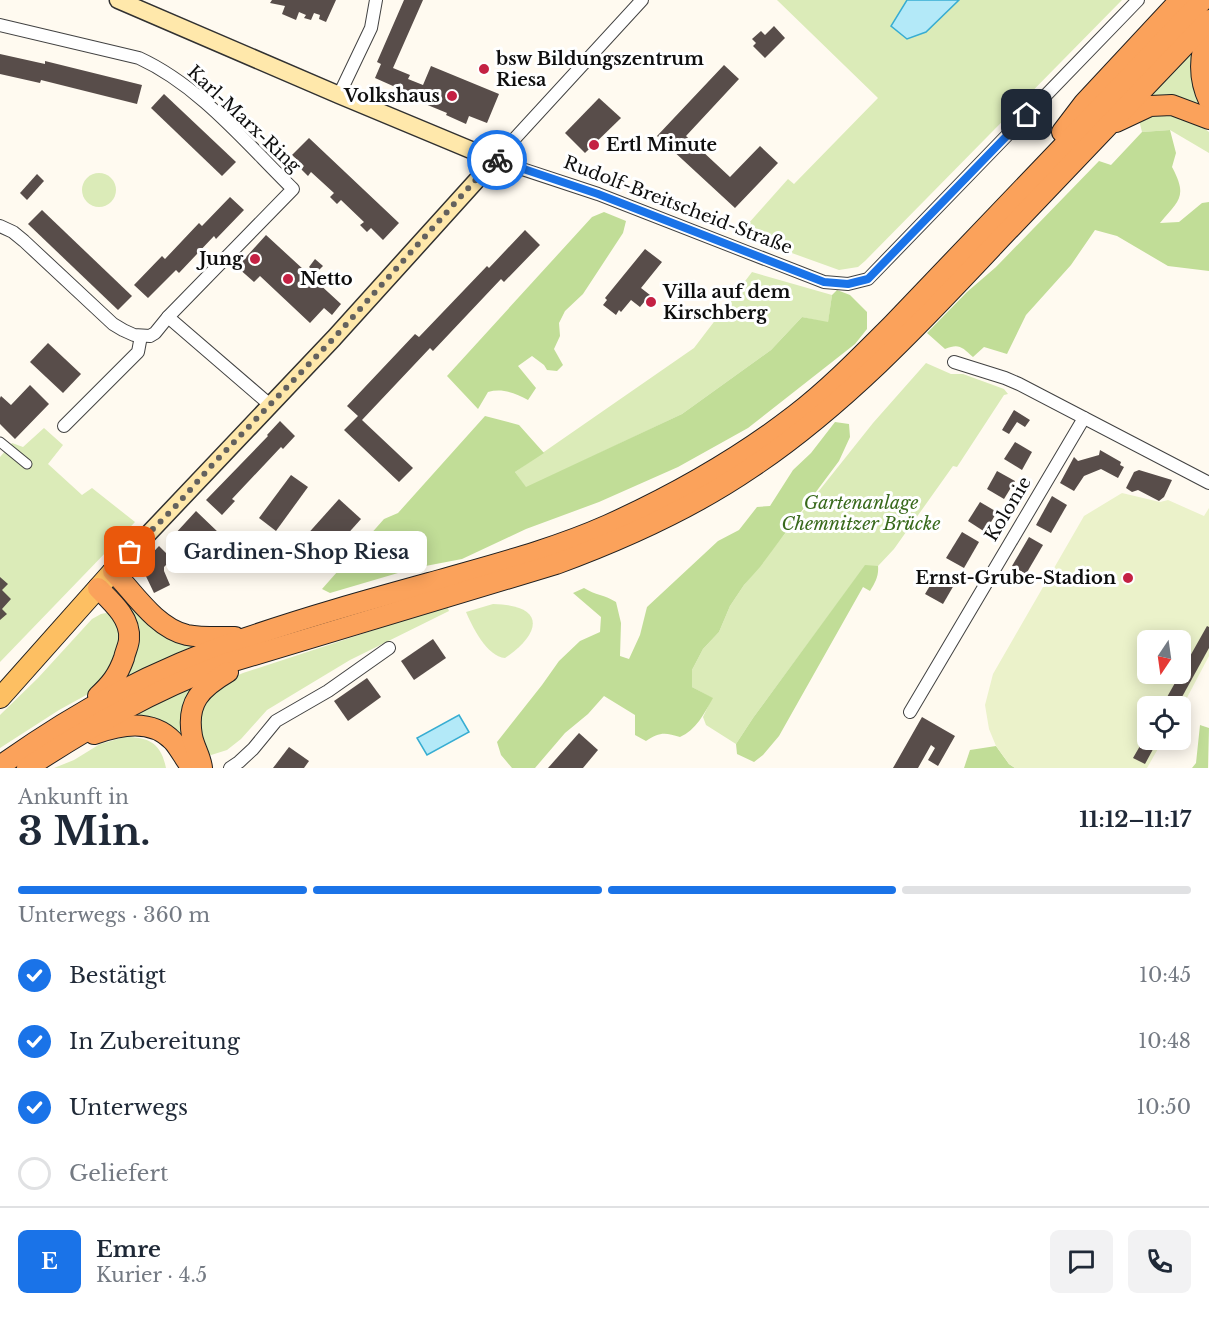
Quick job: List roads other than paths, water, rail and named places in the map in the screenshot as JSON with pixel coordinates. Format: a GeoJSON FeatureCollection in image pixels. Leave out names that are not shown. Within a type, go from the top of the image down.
{"type":"FeatureCollection","features":[{"type":"Feature","properties":{"kind":"highway"},"geometry":{"type":"LineString","coordinates":[[1057,153],[1059,136],[1084,103],[1180,0]]}},
{"type":"Feature","properties":{"kind":"highway"},"geometry":{"type":"LineString","coordinates":[[27,768],[102,720],[197,675],[251,646],[607,526],[690,485],[730,460],[797,414],[846,370],[892,325],[1203,0]]}},
{"type":"Feature","properties":{"kind":"highway"},"geometry":{"type":"LineString","coordinates":[[1,765],[79,713],[176,664],[556,564],[592,551],[654,523],[718,489],[779,448],[858,385],[1209,20]]}},
{"type":"Feature","properties":{"kind":"highway"},"geometry":{"type":"LineString","coordinates":[[1209,30],[1199,69],[1203,88],[1209,101]]}},
{"type":"Feature","properties":{"kind":"highway"},"geometry":{"type":"LineString","coordinates":[[1104,129],[1150,106],[1172,105],[1209,119]]}},
{"type":"Feature","properties":{"kind":"highway"},"geometry":{"type":"LineString","coordinates":[[113,571],[152,613],[176,631],[251,646]]}},
{"type":"Feature","properties":{"kind":"highway"},"geometry":{"type":"LineString","coordinates":[[79,713],[112,683],[119,673],[129,639],[126,623],[116,604],[98,588]]}},
{"type":"Feature","properties":{"kind":"highway"},"geometry":{"type":"LineString","coordinates":[[202,768],[193,738],[191,722],[193,706],[198,695],[251,646]]}},
{"type":"Feature","properties":{"kind":"highway"},"geometry":{"type":"LineString","coordinates":[[65,742],[130,724],[148,727],[171,739],[192,768]]}},
{"type":"Feature","properties":{"kind":"highway"},"geometry":{"type":"LineString","coordinates":[[176,768],[177,747]]}},
{"type":"Feature","properties":{"kind":"main road","name":"Rudolf-Breitscheid-Straße"},"geometry":{"type":"LineString","coordinates":[[118,0],[495,160]]}},
{"type":"Feature","properties":{"kind":"main road"},"geometry":{"type":"LineString","coordinates":[[0,698],[113,571],[334,338],[495,160]]}},
{"type":"Feature","properties":{"kind":"street"},"geometry":{"type":"LineString","coordinates":[[339,95],[371,28],[376,0]]}},
{"type":"Feature","properties":{"kind":"street"},"geometry":{"type":"LineString","coordinates":[[495,160],[642,0]]}},
{"type":"Feature","properties":{"kind":"street","name":"Rudolf-Breitscheid-Straße"},"geometry":{"type":"LineString","coordinates":[[495,160],[598,194],[824,282],[848,284],[861,281],[868,279],[1138,0]]}},
{"type":"Feature","properties":{"kind":"street","name":"Karl-Marx-Ring"},"geometry":{"type":"LineString","coordinates":[[0,25],[139,58],[174,76],[198,96],[293,189],[155,333],[150,336],[141,336]]}},
{"type":"Feature","properties":{"kind":"street"},"geometry":{"type":"LineString","coordinates":[[0,226],[13,232],[113,324],[128,333],[141,336],[138,352],[64,426]]}},
{"type":"Feature","properties":{"kind":"street"},"geometry":{"type":"LineString","coordinates":[[168,317],[269,404]]}},
{"type":"Feature","properties":{"kind":"street"},"geometry":{"type":"LineString","coordinates":[[954,362],[1005,378],[1209,483]]}},
{"type":"Feature","properties":{"kind":"street","name":"Kolonie"},"geometry":{"type":"LineString","coordinates":[[910,712],[1084,417]]}},
{"type":"Feature","properties":{"kind":"street"},"geometry":{"type":"LineString","coordinates":[[0,442],[27,464]]}},
{"type":"Feature","properties":{"kind":"street"},"geometry":{"type":"LineString","coordinates":[[230,768],[253,749],[276,721],[328,692],[389,648]]}},
{"type":"Feature","properties":{"kind":"water"},"geometry":{"type":"Polygon","coordinates":[[[907,0],[959,0],[926,32],[907,39],[891,26],[907,0]]]}},
{"type":"Feature","properties":{"kind":"water"},"geometry":{"type":"Polygon","coordinates":[[[459,715],[469,732],[427,755],[417,738],[459,715]]]}},
{"type":"Feature","properties":{"kind":"place","name":"bsw Bildungszentrum Riesa"},"geometry":{"type":"Point","coordinates":[484,69]}},
{"type":"Feature","properties":{"kind":"place","name":"Volkshaus"},"geometry":{"type":"Point","coordinates":[452,96]}},
{"type":"Feature","properties":{"kind":"place","name":"Ertl Minute"},"geometry":{"type":"Point","coordinates":[594,145]}},
{"type":"Feature","properties":{"kind":"place","name":"Jung"},"geometry":{"type":"Point","coordinates":[255,259]}},
{"type":"Feature","properties":{"kind":"place","name":"Netto"},"geometry":{"type":"Point","coordinates":[288,279]}},
{"type":"Feature","properties":{"kind":"place","name":"Villa auf dem Kirschberg"},"geometry":{"type":"Point","coordinates":[651,302]}},
{"type":"Feature","properties":{"kind":"place","name":"Gardinen-Shop Riesa"},"geometry":{"type":"Point","coordinates":[130,552]}},
{"type":"Feature","properties":{"kind":"place","name":"Ernst-Grube-Stadion"},"geometry":{"type":"Point","coordinates":[1128,578]}},
{"type":"Feature","properties":{"kind":"park label","name":"Gartenanlage Chemnitzer Brücke"},"geometry":{"type":"Point","coordinates":[861,513]}}]}
